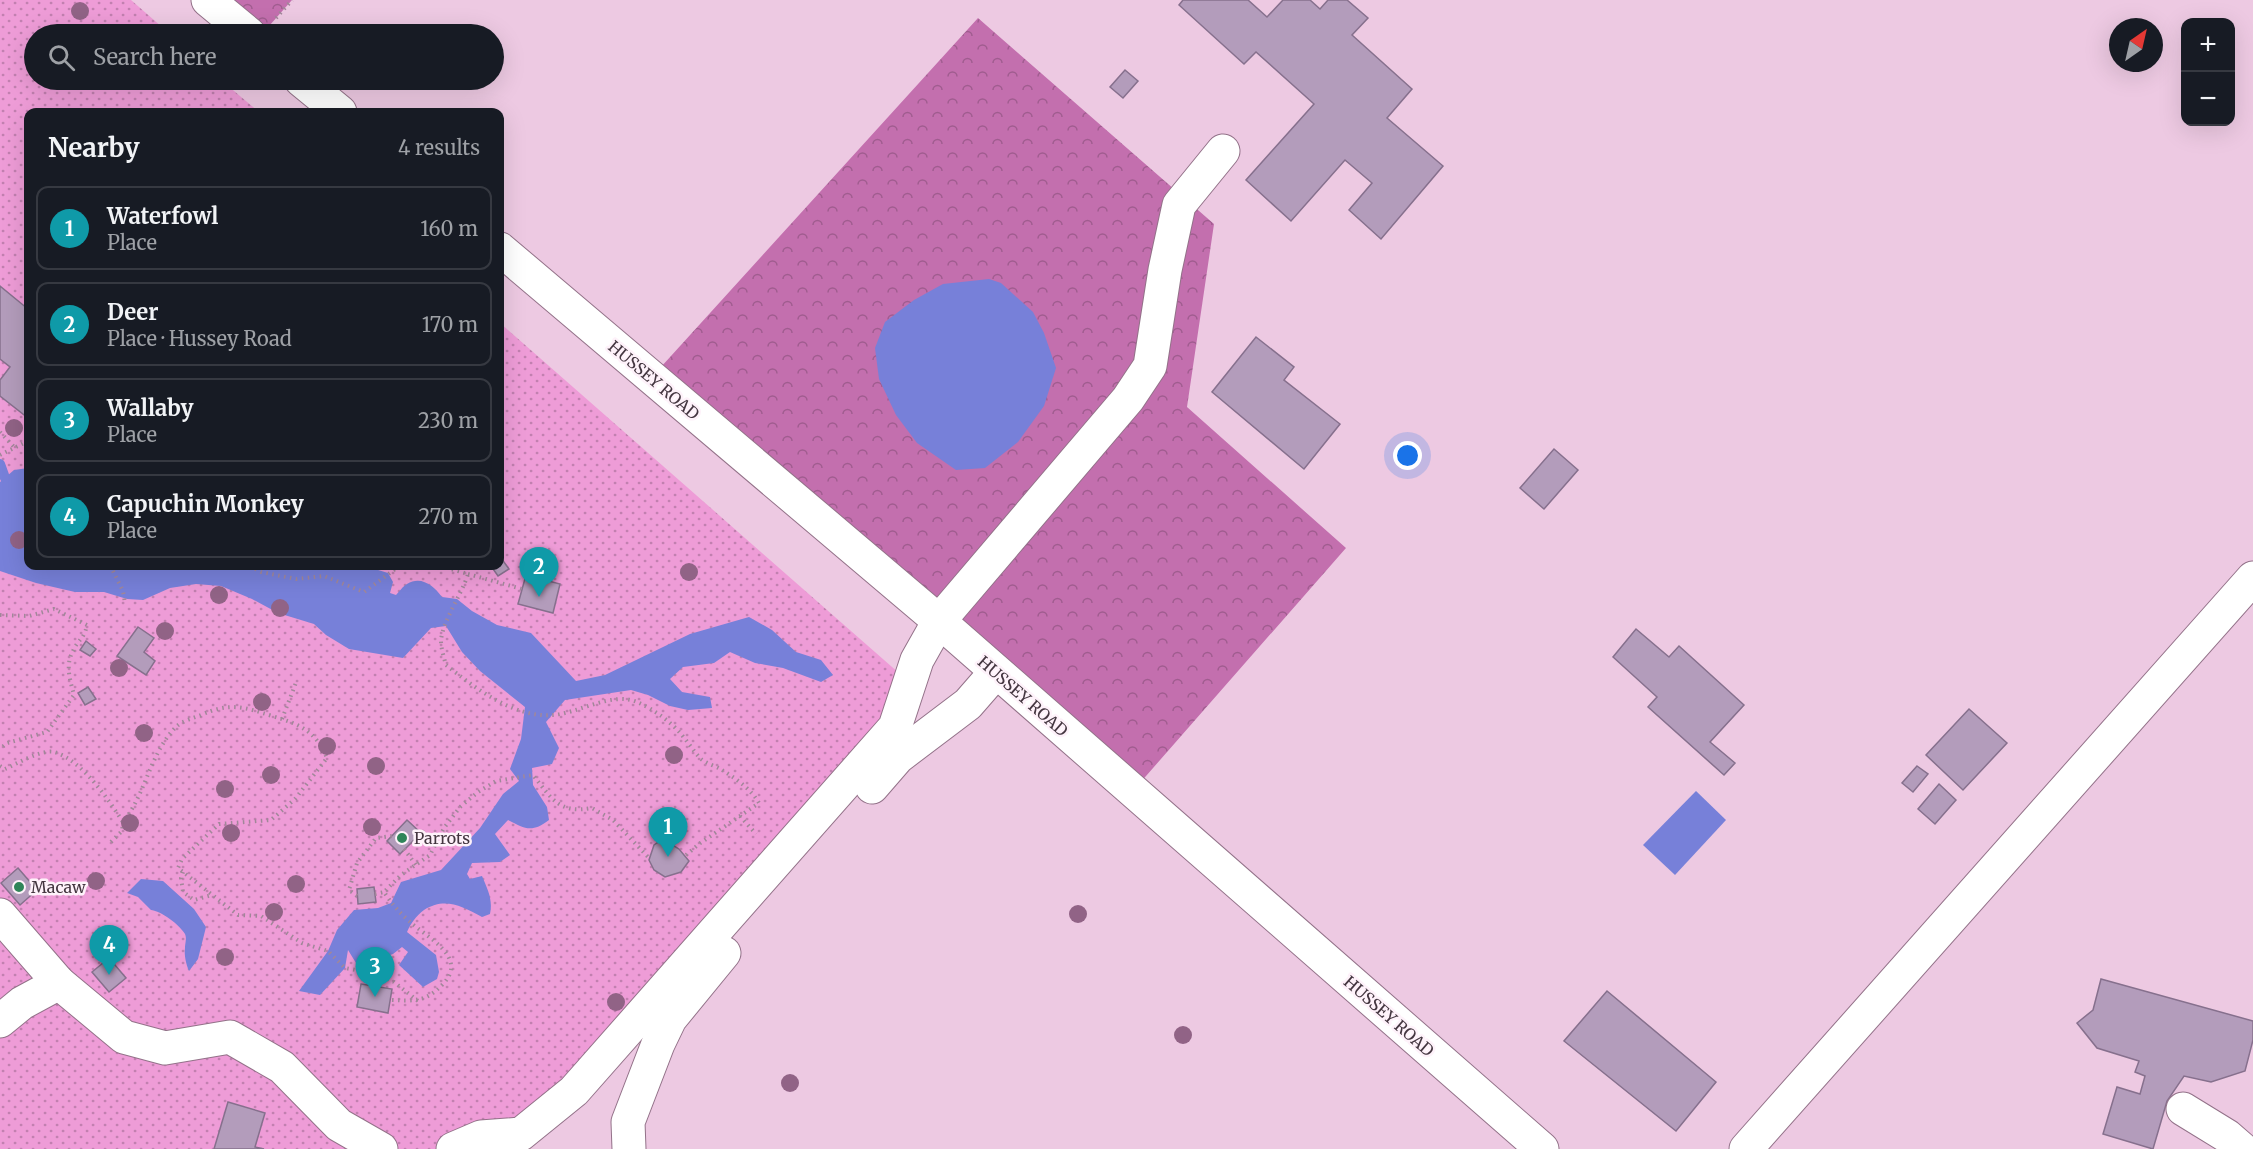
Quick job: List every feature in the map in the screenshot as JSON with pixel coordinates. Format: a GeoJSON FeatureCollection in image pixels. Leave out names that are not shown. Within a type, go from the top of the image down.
{"type":"FeatureCollection","features":[{"type":"Feature","properties":{"kind":"street"},"geometry":{"type":"LineString","coordinates":[[208,0],[237,24]]}},
{"type":"Feature","properties":{"kind":"street"},"geometry":{"type":"LineString","coordinates":[[313,90],[335,108]]}},
{"type":"Feature","properties":{"kind":"street"},"geometry":{"type":"LineString","coordinates":[[453,1149],[482,1137],[520,1134],[574,1091],[895,727],[917,660],[939,621],[1128,399],[1150,366],[1165,270],[1179,205],[1222,151]]}},
{"type":"Feature","properties":{"kind":"street","name":"HUSSEY ROAD"},"geometry":{"type":"LineString","coordinates":[[504,252],[939,621],[995,673],[1542,1149]]}},
{"type":"Feature","properties":{"kind":"street"},"geometry":{"type":"LineString","coordinates":[[1746,1149],[2253,578]]}},
{"type":"Feature","properties":{"kind":"street"},"geometry":{"type":"LineString","coordinates":[[629,1149],[628,1122],[670,1019],[748,924],[898,758],[968,704],[995,673]]}},
{"type":"Feature","properties":{"kind":"street"},"geometry":{"type":"LineString","coordinates":[[0,915],[59,984],[124,1037],[165,1048],[230,1037],[282,1066],[339,1125],[381,1149]]}},
{"type":"Feature","properties":{"kind":"street"},"geometry":{"type":"LineString","coordinates":[[0,1021],[22,1003],[59,984]]}},
{"type":"Feature","properties":{"kind":"street"},"geometry":{"type":"LineString","coordinates":[[2182,1109],[2227,1136],[2242,1149]]}},
{"type":"Feature","properties":{"kind":"path"},"geometry":{"type":"LineString","coordinates":[[0,432],[15,448]]}},
{"type":"Feature","properties":{"kind":"path"},"geometry":{"type":"LineString","coordinates":[[0,455],[24,443]]}},
{"type":"Feature","properties":{"kind":"path"},"geometry":{"type":"LineString","coordinates":[[257,570],[296,579],[324,576],[364,592],[393,570]]}},
{"type":"Feature","properties":{"kind":"path"},"geometry":{"type":"LineString","coordinates":[[454,570],[522,589]]}},
{"type":"Feature","properties":{"kind":"path"},"geometry":{"type":"LineString","coordinates":[[113,571],[123,591],[125,603]]}},
{"type":"Feature","properties":{"kind":"path"},"geometry":{"type":"LineString","coordinates":[[468,574],[441,641],[446,665],[490,698],[525,711],[552,715],[619,699],[635,700],[658,714],[679,732],[703,761],[722,769],[753,794],[759,803],[685,856]]}},
{"type":"Feature","properties":{"kind":"path"},"geometry":{"type":"LineString","coordinates":[[0,615],[29,616],[54,609],[87,625],[85,637],[73,651],[68,671],[74,695],[47,732],[8,744],[0,749]]}},
{"type":"Feature","properties":{"kind":"path"},"geometry":{"type":"LineString","coordinates":[[282,719],[297,680]]}},
{"type":"Feature","properties":{"kind":"path"},"geometry":{"type":"LineString","coordinates":[[111,842],[122,831],[123,822],[132,811],[161,749],[177,725],[206,713],[238,706],[309,730],[327,758],[295,799],[271,820],[219,824],[182,859],[178,868],[238,915],[261,916],[302,944],[328,951],[345,968],[377,974],[394,982],[418,1001]]}},
{"type":"Feature","properties":{"kind":"path"},"geometry":{"type":"LineString","coordinates":[[0,766],[5,769],[41,754],[52,752],[71,762],[94,783],[105,794],[123,822]]}},
{"type":"Feature","properties":{"kind":"path"},"geometry":{"type":"LineString","coordinates":[[375,894],[384,892],[401,875],[430,855],[444,828],[460,807],[478,792],[496,781],[532,775],[558,805],[575,811],[592,808],[613,820],[649,858]]}},
{"type":"Feature","properties":{"kind":"path"},"geometry":{"type":"LineString","coordinates":[[357,896],[349,890],[357,863],[376,838],[392,836]]}},
{"type":"Feature","properties":{"kind":"path"},"geometry":{"type":"LineString","coordinates":[[404,849],[416,865]]}},
{"type":"Feature","properties":{"kind":"path"},"geometry":{"type":"LineString","coordinates":[[183,872],[181,878],[183,892],[194,900],[212,895]]}},
{"type":"Feature","properties":{"kind":"path"},"geometry":{"type":"LineString","coordinates":[[384,892],[391,903],[411,923],[441,947],[452,967],[448,979],[435,993],[418,1001],[392,1000]]}},
{"type":"Feature","properties":{"kind":"green space"},"geometry":{"type":"Polygon","coordinates":[[[208,0],[292,0],[271,24],[246,24],[208,0]]]}},
{"type":"Feature","properties":{"kind":"green space"},"geometry":{"type":"Polygon","coordinates":[[[978,18],[1214,224],[1187,407],[1346,548],[1132,792],[651,378],[978,18]]]}},
{"type":"Feature","properties":{"kind":"shaded area"},"geometry":{"type":"Polygon","coordinates":[[[0,0],[131,0],[159,24],[24,24],[24,90],[233,90],[254,108],[24,108],[24,570],[504,570],[504,327],[916,688],[507,1149],[0,1149],[0,0]]]}},
{"type":"Feature","properties":{"kind":"water"},"geometry":{"type":"Polygon","coordinates":[[[989,279],[1001,283],[1033,312],[1044,333],[1056,368],[1044,406],[1018,442],[985,468],[956,470],[917,443],[896,415],[879,379],[875,348],[885,322],[914,300],[943,284],[989,279]]]}},
{"type":"Feature","properties":{"kind":"water"},"geometry":{"type":"Polygon","coordinates":[[[24,469],[24,570],[378,570],[388,573],[393,582],[390,593],[396,595],[407,584],[422,581],[435,589],[442,597],[457,599],[472,611],[497,625],[531,633],[576,681],[605,675],[690,634],[749,617],[772,630],[796,652],[821,660],[833,675],[821,682],[783,668],[755,663],[730,652],[714,663],[683,667],[670,679],[682,692],[710,697],[712,708],[688,710],[670,706],[648,695],[631,690],[565,700],[546,722],[559,748],[552,764],[532,768],[533,785],[547,807],[549,820],[538,827],[528,828],[508,820],[495,834],[510,855],[500,862],[472,863],[467,874],[470,879],[482,876],[488,890],[490,914],[482,917],[460,907],[439,904],[421,912],[407,932],[436,955],[439,972],[437,979],[423,987],[399,965],[408,952],[402,947],[387,956],[377,951],[370,951],[356,963],[348,950],[345,968],[320,995],[299,991],[328,951],[337,930],[354,910],[378,908],[391,903],[401,882],[441,870],[480,828],[503,794],[519,781],[510,769],[521,739],[525,707],[480,671],[462,652],[446,626],[431,628],[403,658],[349,649],[326,635],[314,624],[278,613],[221,586],[196,584],[170,588],[143,600],[127,599],[104,592],[75,592],[36,583],[0,571],[0,482],[14,470],[24,469]]]}},
{"type":"Feature","properties":{"kind":"water"},"geometry":{"type":"Polygon","coordinates":[[[1696,791],[1726,820],[1675,875],[1643,845],[1696,791]]]}},
{"type":"Feature","properties":{"kind":"water"},"geometry":{"type":"Polygon","coordinates":[[[141,879],[163,881],[194,909],[206,927],[198,959],[189,971],[185,957],[186,936],[182,930],[165,915],[151,910],[138,897],[127,893],[141,879]]]}},
{"type":"Feature","properties":{"kind":"building"},"geometry":{"type":"Polygon","coordinates":[[[1183,0],[1248,0],[1267,17],[1283,0],[1310,0],[1320,9],[1328,0],[1347,0],[1368,18],[1352,35],[1412,89],[1387,118],[1443,166],[1381,239],[1349,210],[1372,183],[1345,160],[1291,221],[1246,180],[1314,104],[1256,52],[1244,64],[1179,5],[1183,0]]]}},
{"type":"Feature","properties":{"kind":"building"},"geometry":{"type":"Polygon","coordinates":[[[1125,70],[1138,81],[1123,98],[1110,87],[1125,70]]]}},
{"type":"Feature","properties":{"kind":"building"},"geometry":{"type":"Polygon","coordinates":[[[0,286],[24,306],[24,415],[0,396],[0,380],[10,367],[0,359],[0,286]]]}},
{"type":"Feature","properties":{"kind":"building"},"geometry":{"type":"Polygon","coordinates":[[[1256,337],[1294,367],[1284,380],[1340,424],[1304,469],[1212,392],[1256,337]]]}},
{"type":"Feature","properties":{"kind":"building"},"geometry":{"type":"Polygon","coordinates":[[[1554,449],[1578,470],[1544,509],[1520,488],[1554,449]]]}},
{"type":"Feature","properties":{"kind":"building"},"geometry":{"type":"Polygon","coordinates":[[[504,562],[509,569],[498,576],[494,570],[504,570],[504,562]]]}},
{"type":"Feature","properties":{"kind":"building"},"geometry":{"type":"Polygon","coordinates":[[[526,575],[560,584],[553,613],[518,604],[526,575]]]}},
{"type":"Feature","properties":{"kind":"building"},"geometry":{"type":"Polygon","coordinates":[[[138,627],[154,638],[144,652],[155,661],[146,675],[117,656],[138,627]]]}},
{"type":"Feature","properties":{"kind":"building"},"geometry":{"type":"Polygon","coordinates":[[[1636,629],[1669,657],[1679,646],[1744,705],[1710,742],[1735,763],[1724,775],[1648,707],[1657,697],[1613,657],[1636,629]]]}},
{"type":"Feature","properties":{"kind":"building"},"geometry":{"type":"Polygon","coordinates":[[[86,641],[96,649],[90,656],[80,650],[86,641]]]}},
{"type":"Feature","properties":{"kind":"building"},"geometry":{"type":"Polygon","coordinates":[[[88,687],[96,699],[85,705],[78,693],[88,687]]]}},
{"type":"Feature","properties":{"kind":"building"},"geometry":{"type":"Polygon","coordinates":[[[1969,709],[2007,743],[1963,790],[1926,755],[1969,709]]]}},
{"type":"Feature","properties":{"kind":"building"},"geometry":{"type":"Polygon","coordinates":[[[1917,766],[1928,774],[1913,792],[1902,783],[1917,766]]]}},
{"type":"Feature","properties":{"kind":"building"},"geometry":{"type":"Polygon","coordinates":[[[1939,784],[1956,800],[1935,824],[1918,809],[1939,784]]]}},
{"type":"Feature","properties":{"kind":"building","name":"Parrots"},"geometry":{"type":"Polygon","coordinates":[[[407,820],[421,833],[400,854],[387,841],[407,820]]]}},
{"type":"Feature","properties":{"kind":"building"},"geometry":{"type":"Polygon","coordinates":[[[663,839],[679,849],[689,861],[681,872],[665,877],[654,870],[649,860],[654,845],[663,839]]]}},
{"type":"Feature","properties":{"kind":"building","name":"Macaw"},"geometry":{"type":"Polygon","coordinates":[[[18,868],[37,890],[20,905],[1,883],[18,868]]]}},
{"type":"Feature","properties":{"kind":"building"},"geometry":{"type":"Polygon","coordinates":[[[374,887],[376,902],[358,904],[357,889],[374,887]]]}},
{"type":"Feature","properties":{"kind":"building"},"geometry":{"type":"Polygon","coordinates":[[[109,958],[126,978],[109,992],[92,972],[109,958]]]}},
{"type":"Feature","properties":{"kind":"building"},"geometry":{"type":"Polygon","coordinates":[[[2101,979],[2253,1021],[2253,1040],[2245,1071],[2211,1082],[2184,1076],[2167,1101],[2153,1149],[2103,1134],[2117,1087],[2140,1094],[2145,1076],[2135,1072],[2139,1061],[2097,1048],[2077,1023],[2093,1010],[2101,979]]]}},
{"type":"Feature","properties":{"kind":"building"},"geometry":{"type":"Polygon","coordinates":[[[361,984],[392,989],[388,1013],[357,1007],[361,984]]]}},
{"type":"Feature","properties":{"kind":"building"},"geometry":{"type":"Polygon","coordinates":[[[1607,991],[1716,1082],[1676,1131],[1564,1041],[1607,991]]]}},
{"type":"Feature","properties":{"kind":"building"},"geometry":{"type":"Polygon","coordinates":[[[228,1102],[265,1113],[255,1147],[264,1149],[214,1149],[228,1102]]]}},
{"type":"Feature","properties":{"kind":"waterway"},"geometry":{"type":"LineString","coordinates":[[0,464],[5,478]]}},
{"type":"Feature","properties":{"kind":"place","name":"Deer"},"geometry":{"type":"Point","coordinates":[539,597]}},
{"type":"Feature","properties":{"kind":"place","name":"Parrots"},"geometry":{"type":"Point","coordinates":[402,838]}},
{"type":"Feature","properties":{"kind":"place","name":"Waterfowl"},"geometry":{"type":"Point","coordinates":[668,857]}},
{"type":"Feature","properties":{"kind":"place","name":"Macaw"},"geometry":{"type":"Point","coordinates":[19,887]}},
{"type":"Feature","properties":{"kind":"place","name":"Capuchin Monkey"},"geometry":{"type":"Point","coordinates":[109,975]}},
{"type":"Feature","properties":{"kind":"place","name":"Wallaby"},"geometry":{"type":"Point","coordinates":[375,997]}}]}
